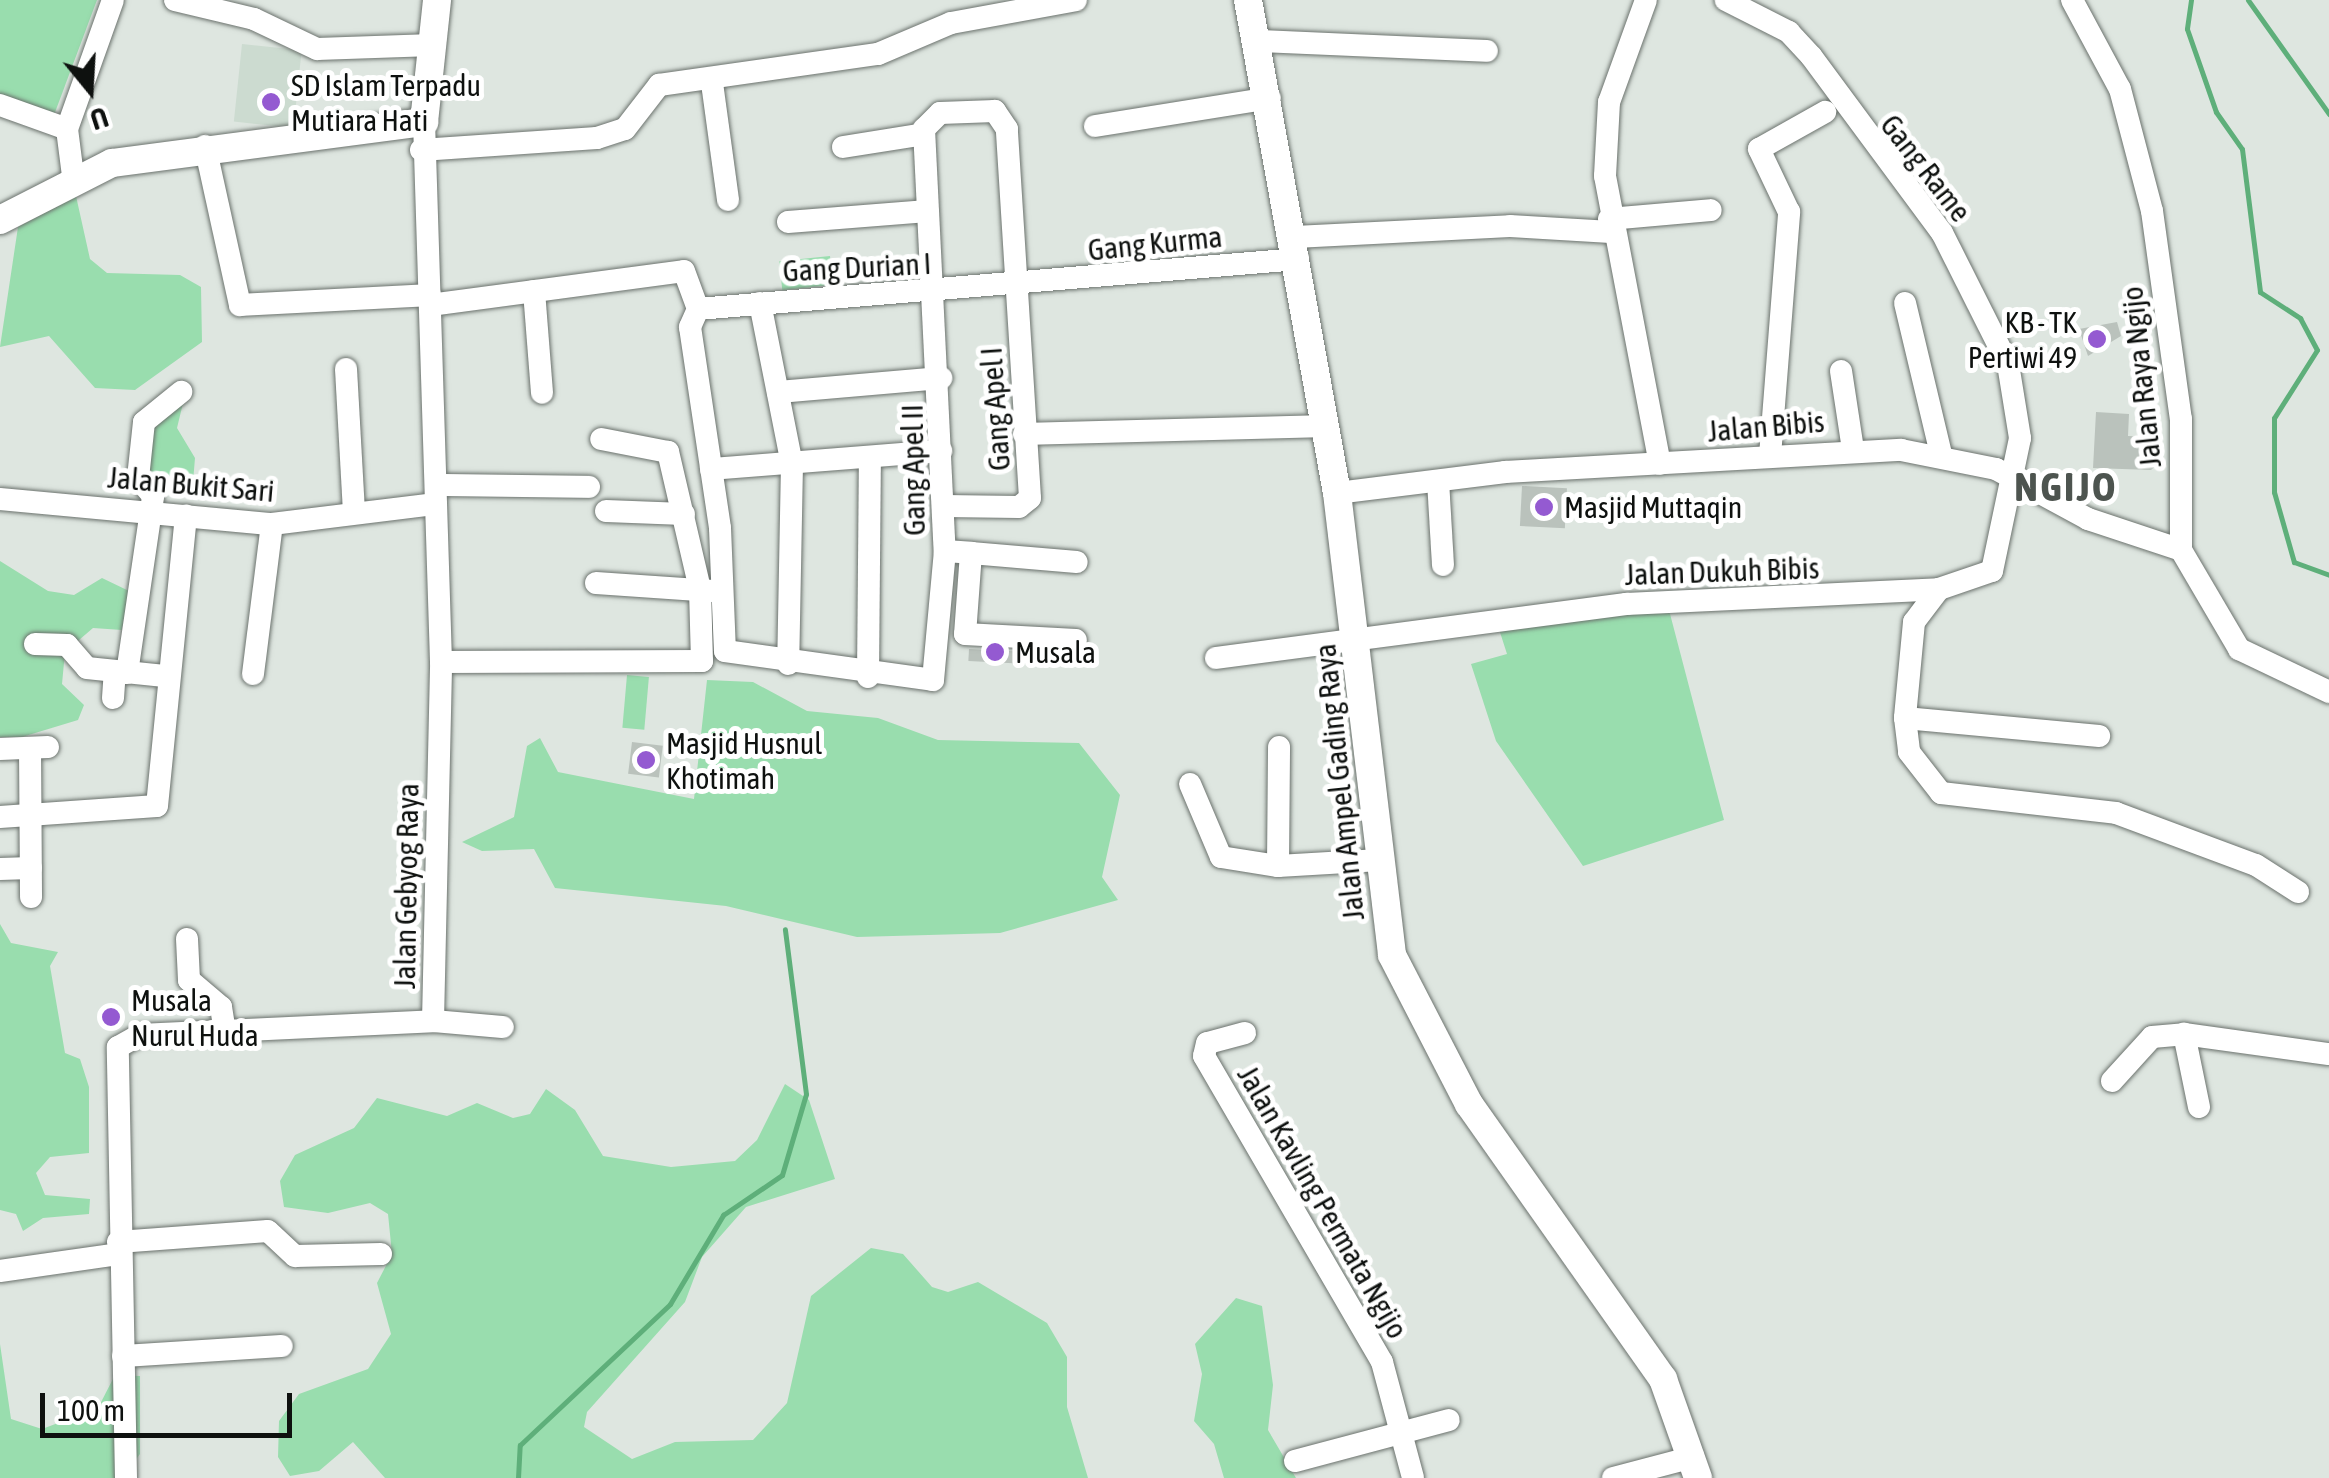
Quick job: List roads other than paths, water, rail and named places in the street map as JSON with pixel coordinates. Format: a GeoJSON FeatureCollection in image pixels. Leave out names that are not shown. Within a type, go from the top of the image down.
{"type":"FeatureCollection","features":[{"type":"Feature","properties":{"kind":"main road"},"geometry":{"type":"LineString","coordinates":[[0,220],[73,176],[205,146],[422,136],[437,0]]}},
{"type":"Feature","properties":{"kind":"main road","name":"Jalan Ampel Gading Raya"},"geometry":{"type":"LineString","coordinates":[[1248,0],[1260,41],[1326,426],[1356,636],[1392,955],[1420,1021],[1478,1118],[1639,1338],[1696,1468]]}},
{"type":"Feature","properties":{"kind":"street"},"geometry":{"type":"LineString","coordinates":[[73,176],[67,129],[113,0]]}},
{"type":"Feature","properties":{"kind":"street"},"geometry":{"type":"LineString","coordinates":[[175,0],[254,19],[317,48],[433,45]]}},
{"type":"Feature","properties":{"kind":"street"},"geometry":{"type":"LineString","coordinates":[[422,136],[598,138],[625,129],[653,88],[712,83],[878,54],[951,23],[1076,0]]}},
{"type":"Feature","properties":{"kind":"street"},"geometry":{"type":"LineString","coordinates":[[1646,0],[1609,102],[1610,225],[1660,464]]}},
{"type":"Feature","properties":{"kind":"street","name":"Gang Rame"},"geometry":{"type":"LineString","coordinates":[[1726,0],[1790,32],[1942,233],[2008,364],[2020,438],[2012,478]]}},
{"type":"Feature","properties":{"kind":"street","name":"Jalan Raya Ngijo"},"geometry":{"type":"LineString","coordinates":[[2072,0],[2120,88],[2152,210],[2180,419],[2181,550]]}},
{"type":"Feature","properties":{"kind":"street"},"geometry":{"type":"LineString","coordinates":[[1260,41],[1487,52]]}},
{"type":"Feature","properties":{"kind":"street"},"geometry":{"type":"LineString","coordinates":[[712,83],[728,200]]}},
{"type":"Feature","properties":{"kind":"street"},"geometry":{"type":"LineString","coordinates":[[1095,126],[1270,98]]}},
{"type":"Feature","properties":{"kind":"street"},"geometry":{"type":"LineString","coordinates":[[0,105],[67,129]]}},
{"type":"Feature","properties":{"kind":"street","name":"Gang Apel I"},"geometry":{"type":"LineString","coordinates":[[924,134],[940,113],[995,111],[1007,129],[1018,287],[1024,506],[944,506]]}},
{"type":"Feature","properties":{"kind":"street"},"geometry":{"type":"LineString","coordinates":[[1770,456],[1790,212],[1758,149],[1825,112]]}},
{"type":"Feature","properties":{"kind":"street"},"geometry":{"type":"LineString","coordinates":[[843,146],[924,134]]}},
{"type":"Feature","properties":{"kind":"street","name":"Gang Apel II"},"geometry":{"type":"LineString","coordinates":[[924,134],[942,378],[944,551],[971,553],[962,620],[971,636],[1076,640]]}},
{"type":"Feature","properties":{"kind":"street","name":"Jalan Gebyog Raya"},"geometry":{"type":"LineString","coordinates":[[126,1478],[118,1248],[118,1048],[140,1035],[434,1021],[441,662],[422,136]]}},
{"type":"Feature","properties":{"kind":"street"},"geometry":{"type":"LineString","coordinates":[[205,146],[240,304],[430,300],[534,292],[684,271],[698,309],[690,326],[711,469],[710,590],[704,652],[690,666],[441,662]]}},
{"type":"Feature","properties":{"kind":"street"},"geometry":{"type":"LineString","coordinates":[[1296,248],[1510,226],[1610,225],[1711,210]]}},
{"type":"Feature","properties":{"kind":"street"},"geometry":{"type":"LineString","coordinates":[[788,222],[928,211]]}},
{"type":"Feature","properties":{"kind":"street","name":"Gang Kurma"},"geometry":{"type":"LineString","coordinates":[[1018,287],[1296,248]]}},
{"type":"Feature","properties":{"kind":"street","name":"Gang Durian I"},"geometry":{"type":"LineString","coordinates":[[698,309],[1018,287]]}},
{"type":"Feature","properties":{"kind":"street"},"geometry":{"type":"LineString","coordinates":[[534,292],[542,393]]}},
{"type":"Feature","properties":{"kind":"street"},"geometry":{"type":"LineString","coordinates":[[760,302],[792,464],[788,664]]}},
{"type":"Feature","properties":{"kind":"street"},"geometry":{"type":"LineString","coordinates":[[1905,304],[1941,454]]}},
{"type":"Feature","properties":{"kind":"street"},"geometry":{"type":"LineString","coordinates":[[346,369],[354,511]]}},
{"type":"Feature","properties":{"kind":"street"},"geometry":{"type":"LineString","coordinates":[[1841,371],[1853,449]]}},
{"type":"Feature","properties":{"kind":"street"},"geometry":{"type":"LineString","coordinates":[[778,392],[942,378]]}},
{"type":"Feature","properties":{"kind":"street"},"geometry":{"type":"LineString","coordinates":[[113,698],[152,503],[138,478],[144,422],[181,392]]}},
{"type":"Feature","properties":{"kind":"street"},"geometry":{"type":"LineString","coordinates":[[1024,434],[1326,426]]}},
{"type":"Feature","properties":{"kind":"street"},"geometry":{"type":"LineString","coordinates":[[601,439],[659,444],[670,462],[722,640],[730,654],[868,677],[926,682],[940,670],[944,551]]}},
{"type":"Feature","properties":{"kind":"street","name":"Jalan Bibis"},"geometry":{"type":"LineString","coordinates":[[1336,493],[1438,480],[1853,449],[1941,454],[2012,478],[2088,519],[2181,550]]}},
{"type":"Feature","properties":{"kind":"street"},"geometry":{"type":"LineString","coordinates":[[711,469],[942,451]]}},
{"type":"Feature","properties":{"kind":"street"},"geometry":{"type":"LineString","coordinates":[[868,677],[870,459]]}},
{"type":"Feature","properties":{"kind":"street","name":"Jalan Dukuh Bibis"},"geometry":{"type":"LineString","coordinates":[[1216,658],[1356,636],[1626,604],[1939,590],[1992,571],[2012,478]]}},
{"type":"Feature","properties":{"kind":"street"},"geometry":{"type":"LineString","coordinates":[[1438,480],[1443,565]]}},
{"type":"Feature","properties":{"kind":"street","name":"Jalan Bukit Sari"},"geometry":{"type":"LineString","coordinates":[[0,499],[205,502],[197,516],[272,524],[436,494],[589,487]]}},
{"type":"Feature","properties":{"kind":"street"},"geometry":{"type":"LineString","coordinates":[[606,511],[684,514]]}},
{"type":"Feature","properties":{"kind":"street"},"geometry":{"type":"LineString","coordinates":[[0,817],[154,809],[165,676],[197,516]]}},
{"type":"Feature","properties":{"kind":"street"},"geometry":{"type":"LineString","coordinates":[[253,674],[272,524]]}},
{"type":"Feature","properties":{"kind":"street"},"geometry":{"type":"LineString","coordinates":[[2181,550],[2239,648],[2329,692]]}},
{"type":"Feature","properties":{"kind":"street"},"geometry":{"type":"LineString","coordinates":[[971,553],[1077,562]]}},
{"type":"Feature","properties":{"kind":"street"},"geometry":{"type":"LineString","coordinates":[[596,583],[710,590]]}},
{"type":"Feature","properties":{"kind":"street"},"geometry":{"type":"LineString","coordinates":[[1939,590],[1914,622],[1904,718],[1909,752],[1941,793],[2116,814],[2238,858],[2298,892]]}},
{"type":"Feature","properties":{"kind":"street"},"geometry":{"type":"LineString","coordinates":[[35,644],[67,645],[87,668],[165,676]]}},
{"type":"Feature","properties":{"kind":"street"},"geometry":{"type":"LineString","coordinates":[[1904,718],[2099,736]]}},
{"type":"Feature","properties":{"kind":"street"},"geometry":{"type":"LineString","coordinates":[[1278,866],[1280,747]]}},
{"type":"Feature","properties":{"kind":"street"},"geometry":{"type":"LineString","coordinates":[[0,749],[39,748],[28,817],[31,897]]}},
{"type":"Feature","properties":{"kind":"street"},"geometry":{"type":"LineString","coordinates":[[1190,784],[1216,853],[1278,866],[1380,860]]}},
{"type":"Feature","properties":{"kind":"street"},"geometry":{"type":"LineString","coordinates":[[0,869],[30,868]]}},
{"type":"Feature","properties":{"kind":"street"},"geometry":{"type":"LineString","coordinates":[[187,939],[189,980],[221,1008],[224,1032]]}},
{"type":"Feature","properties":{"kind":"street"},"geometry":{"type":"LineString","coordinates":[[434,1021],[502,1027]]}},
{"type":"Feature","properties":{"kind":"street","name":"Jalan Kavling Permata Ngijo"},"geometry":{"type":"LineString","coordinates":[[1245,1034],[1207,1042],[1204,1056],[1268,1180],[1366,1332],[1413,1478]]}},
{"type":"Feature","properties":{"kind":"street"},"geometry":{"type":"LineString","coordinates":[[2112,1081],[2152,1037],[2184,1034],[2329,1054]]}},
{"type":"Feature","properties":{"kind":"street"},"geometry":{"type":"LineString","coordinates":[[2184,1034],[2200,1107]]}},
{"type":"Feature","properties":{"kind":"street"},"geometry":{"type":"LineString","coordinates":[[0,1271],[118,1248],[268,1231],[295,1256],[381,1254]]}},
{"type":"Feature","properties":{"kind":"street"},"geometry":{"type":"LineString","coordinates":[[123,1356],[282,1346]]}},
{"type":"Feature","properties":{"kind":"street"},"geometry":{"type":"LineString","coordinates":[[1295,1460],[1449,1420]]}},
{"type":"Feature","properties":{"kind":"street"},"geometry":{"type":"LineString","coordinates":[[1612,1478],[1696,1468]]}},
{"type":"Feature","properties":{"kind":"waterway"},"geometry":{"type":"LineString","coordinates":[[2191,0],[2187,29],[2216,112],[2242,149],[2260,292],[2300,318],[2317,350],[2274,418],[2274,492],[2294,562],[2329,575]]}},
{"type":"Feature","properties":{"kind":"waterway"},"geometry":{"type":"LineString","coordinates":[[2248,0],[2329,114]]}},
{"type":"Feature","properties":{"kind":"waterway"},"geometry":{"type":"LineString","coordinates":[[518,1478],[520,1445],[670,1304],[723,1215],[782,1175],[806,1094],[785,929]]}},
{"type":"Feature","properties":{"kind":"place","name":"SD Islam Terpadu Mutiara Hati"},"geometry":{"type":"Point","coordinates":[271,102]}},
{"type":"Feature","properties":{"kind":"place","name":"KB - TK Pertiwi 49"},"geometry":{"type":"Point","coordinates":[2097,339]}},
{"type":"Feature","properties":{"kind":"place","name":"Masjid Muttaqin"},"geometry":{"type":"Point","coordinates":[1544,507]}},
{"type":"Feature","properties":{"kind":"place","name":"Musala"},"geometry":{"type":"Point","coordinates":[995,652]}},
{"type":"Feature","properties":{"kind":"place","name":"Masjid Husnul Khotimah"},"geometry":{"type":"Point","coordinates":[646,760]}},
{"type":"Feature","properties":{"kind":"place","name":"Musala Nurul Huda"},"geometry":{"type":"Point","coordinates":[111,1017]}},
{"type":"Feature","properties":{"kind":"district","name":"NGIJO"},"geometry":{"type":"Point","coordinates":[2066,487]}}]}
